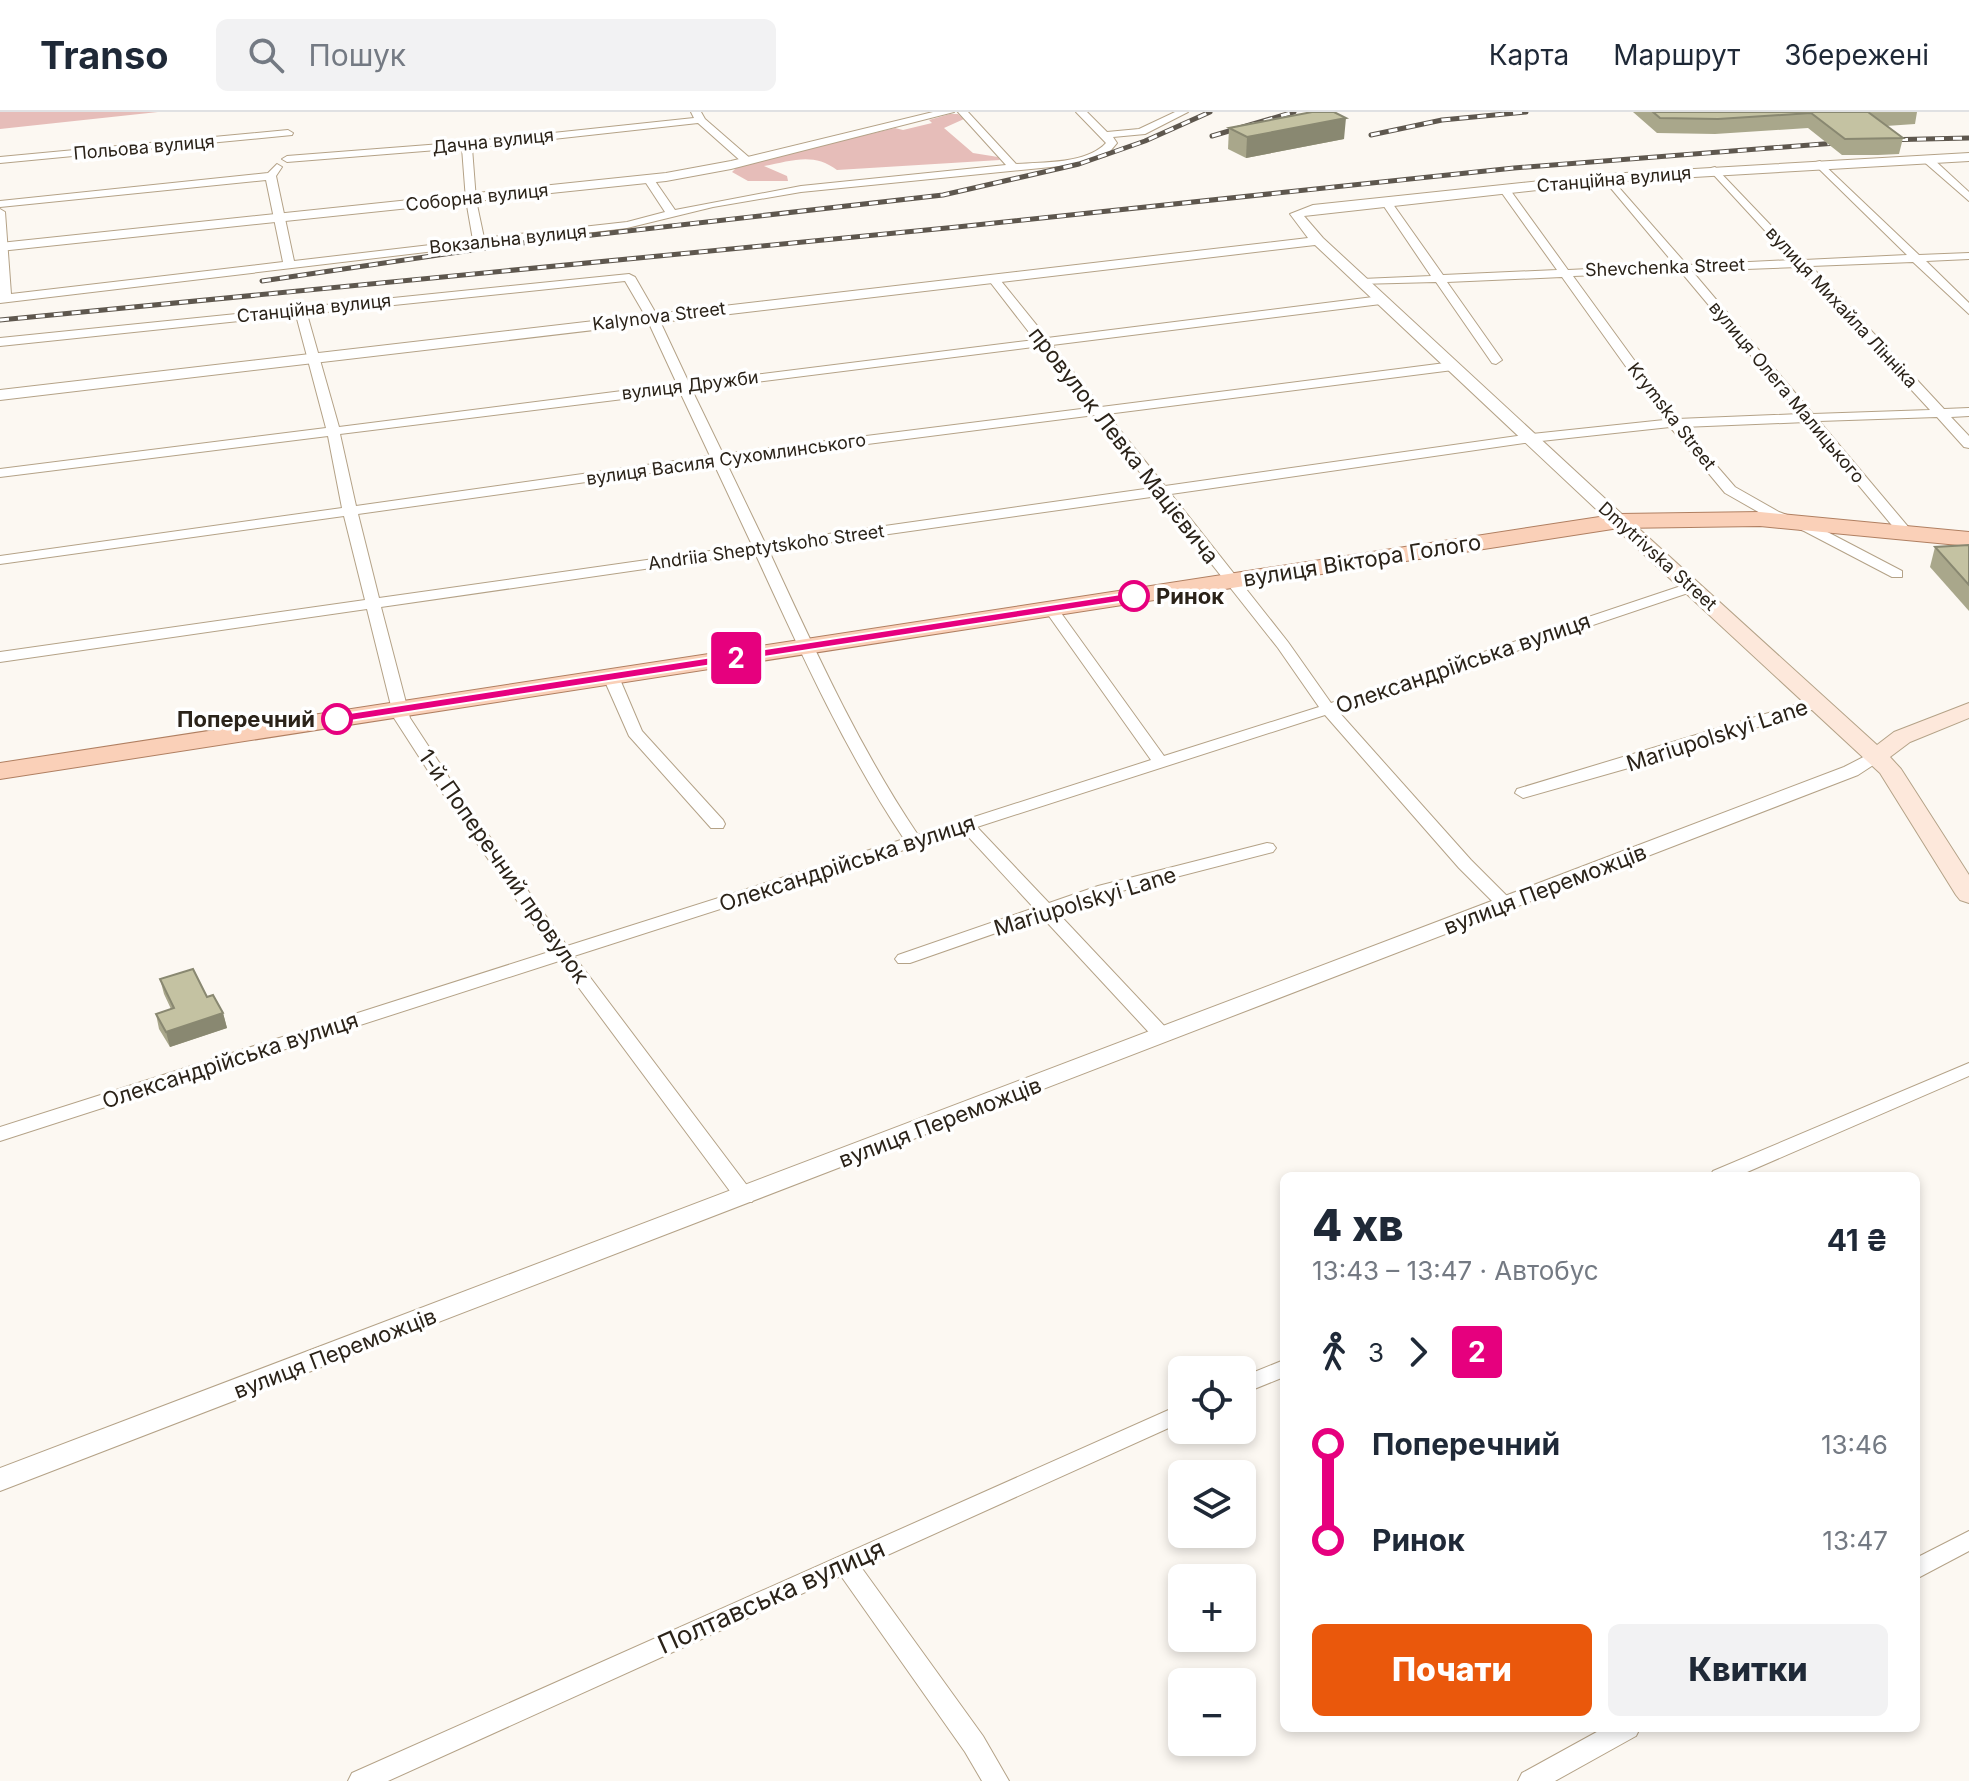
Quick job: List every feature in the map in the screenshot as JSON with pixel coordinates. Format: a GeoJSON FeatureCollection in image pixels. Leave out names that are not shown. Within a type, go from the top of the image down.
{"type":"FeatureCollection","features":[{"type":"Feature","properties":{"kind":"main road","name":"вулиця Віктора Голого"},"geometry":{"type":"LineString","coordinates":[[0,771],[1619,521],[1703,518],[1788,521],[1969,539]]}},
{"type":"Feature","properties":{"kind":"main road","name":"Dmytrivska Street"},"geometry":{"type":"LineString","coordinates":[[1619,521],[1877,756],[1899,782],[1969,895]]}},
{"type":"Feature","properties":{"kind":"main road"},"geometry":{"type":"LineString","coordinates":[[1877,756],[1902,737],[1969,710]]}},
{"type":"Feature","properties":{"kind":"street","name":"Соборна вулиця"},"geometry":{"type":"LineString","coordinates":[[1,247],[649,180],[747,161],[948,112]]}},
{"type":"Feature","properties":{"kind":"street"},"geometry":{"type":"LineString","coordinates":[[963,112],[1013,167]]}},
{"type":"Feature","properties":{"kind":"street"},"geometry":{"type":"LineString","coordinates":[[1081,112],[1105,135],[1141,132],[1183,112]]}},
{"type":"Feature","properties":{"kind":"street"},"geometry":{"type":"LineString","coordinates":[[698,116],[747,161]]}},
{"type":"Feature","properties":{"kind":"street","name":"Дачна вулиця"},"geometry":{"type":"LineString","coordinates":[[287,159],[467,145],[698,116]]}},
{"type":"Feature","properties":{"kind":"street","name":"Польова вулиця"},"geometry":{"type":"LineString","coordinates":[[0,160],[288,131],[287,159]]}},
{"type":"Feature","properties":{"kind":"street","name":"Вокзальна вулиця"},"geometry":{"type":"LineString","coordinates":[[2,298],[627,225],[801,189],[1061,163],[1102,154],[1112,143],[1105,135]]}},
{"type":"Feature","properties":{"kind":"street"},"geometry":{"type":"LineString","coordinates":[[467,145],[471,197],[479,241]]}},
{"type":"Feature","properties":{"kind":"street","name":"Станційна вулиця"},"geometry":{"type":"LineString","coordinates":[[1318,241],[1297,218],[1300,211],[1608,178],[1969,157]]}},
{"type":"Feature","properties":{"kind":"street"},"geometry":{"type":"LineString","coordinates":[[287,159],[278,165],[271,176],[289,264]]}},
{"type":"Feature","properties":{"kind":"street"},"geometry":{"type":"LineString","coordinates":[[1927,159],[1969,198]]}},
{"type":"Feature","properties":{"kind":"street"},"geometry":{"type":"LineString","coordinates":[[1820,164],[1969,310]]}},
{"type":"Feature","properties":{"kind":"street","name":"вулиця Михайла Лінніка"},"geometry":{"type":"LineString","coordinates":[[1715,170],[1969,444]]}},
{"type":"Feature","properties":{"kind":"street"},"geometry":{"type":"LineString","coordinates":[[0,204],[271,176]]}},
{"type":"Feature","properties":{"kind":"street","name":"вулиця Олега Малицького"},"geometry":{"type":"LineString","coordinates":[[1608,178],[1905,532]]}},
{"type":"Feature","properties":{"kind":"street"},"geometry":{"type":"LineString","coordinates":[[649,180],[672,214]]}},
{"type":"Feature","properties":{"kind":"street","name":"Krymska Street"},"geometry":{"type":"LineString","coordinates":[[1504,189],[1673,423],[1730,490],[1897,574]]}},
{"type":"Feature","properties":{"kind":"street"},"geometry":{"type":"LineString","coordinates":[[1386,202],[1496,360]]}},
{"type":"Feature","properties":{"kind":"street"},"geometry":{"type":"LineString","coordinates":[[0,212],[2,298]]}},
{"type":"Feature","properties":{"kind":"street","name":"Kalynova Street"},"geometry":{"type":"LineString","coordinates":[[0,395],[1318,241]]}},
{"type":"Feature","properties":{"kind":"street","name":"Dmytrivska Street"},"geometry":{"type":"LineString","coordinates":[[1318,241],[1619,521]]}},
{"type":"Feature","properties":{"kind":"street","name":"Shevchenka Street"},"geometry":{"type":"LineString","coordinates":[[1362,282],[1969,256]]}},
{"type":"Feature","properties":{"kind":"street","name":"Станційна вулиця"},"geometry":{"type":"LineString","coordinates":[[0,342],[629,277],[652,317]]}},
{"type":"Feature","properties":{"kind":"street","name":"провулок Левка Мацієвича"},"geometry":{"type":"LineString","coordinates":[[993,278],[1232,581],[1328,709],[1465,864],[1505,904]]}},
{"type":"Feature","properties":{"kind":"street","name":"вулиця Дружби"},"geometry":{"type":"LineString","coordinates":[[0,473],[683,385],[1381,300]]}},
{"type":"Feature","properties":{"kind":"street","name":"1-й Поперечний провулок"},"geometry":{"type":"LineString","coordinates":[[300,309],[333,430],[400,710],[455,800],[563,954],[745,1197]]}},
{"type":"Feature","properties":{"kind":"street"},"geometry":{"type":"LineString","coordinates":[[652,317],[757,548],[829,696],[886,800],[914,842]]}},
{"type":"Feature","properties":{"kind":"street","name":"вулиця Василя Сухомлинського"},"geometry":{"type":"LineString","coordinates":[[0,560],[718,459],[1453,366]]}},
{"type":"Feature","properties":{"kind":"street","name":"Andriia Sheptytskoho Street"},"geometry":{"type":"LineString","coordinates":[[0,657],[1532,438],[1673,423],[1969,412]]}},
{"type":"Feature","properties":{"kind":"street","name":"Олександрійська вулиця"},"geometry":{"type":"LineString","coordinates":[[0,1134],[967,826],[1692,587]]}},
{"type":"Feature","properties":{"kind":"street"},"geometry":{"type":"LineString","coordinates":[[1051,609],[1160,762]]}},
{"type":"Feature","properties":{"kind":"street"},"geometry":{"type":"LineString","coordinates":[[611,677],[635,733],[717,824]]}},
{"type":"Feature","properties":{"kind":"street","name":"Mariupolskyi Lane"},"geometry":{"type":"LineString","coordinates":[[1523,793],[1818,703]]}},
{"type":"Feature","properties":{"kind":"street","name":"вулиця Переможців"},"geometry":{"type":"LineString","coordinates":[[0,1480],[1851,771],[1877,756]]}},
{"type":"Feature","properties":{"kind":"street"},"geometry":{"type":"LineString","coordinates":[[967,826],[1163,1036]]}},
{"type":"Feature","properties":{"kind":"street","name":"Mariupolskyi Lane"},"geometry":{"type":"LineString","coordinates":[[904,959],[1104,890],[1267,848]]}},
{"type":"Feature","properties":{"kind":"street"},"geometry":{"type":"LineString","coordinates":[[1729,1172],[1969,1069]]}},
{"type":"Feature","properties":{"kind":"street"},"geometry":{"type":"LineString","coordinates":[[1256,1380],[1280,1370]]}},
{"type":"Feature","properties":{"kind":"street","name":"Полтавська вулиця"},"geometry":{"type":"LineString","coordinates":[[361,1781],[1168,1418]]}},
{"type":"Feature","properties":{"kind":"street"},"geometry":{"type":"LineString","coordinates":[[1920,1567],[1969,1540]]}},
{"type":"Feature","properties":{"kind":"street"},"geometry":{"type":"LineString","coordinates":[[845,1563],[974,1744],[996,1781]]}},
{"type":"Feature","properties":{"kind":"street"},"geometry":{"type":"LineString","coordinates":[[1531,1781],[1620,1732]]}},
{"type":"Feature","properties":{"kind":"shaded area"},"geometry":{"type":"Polygon","coordinates":[[[0,112],[158,112],[0,129],[0,112]]]}},
{"type":"Feature","properties":{"kind":"shaded area"},"geometry":{"type":"Polygon","coordinates":[[[958,114],[964,119],[944,128],[973,153],[998,157],[1000,160],[837,170],[811,160],[764,166],[787,176],[788,181],[748,181],[732,172],[737,167],[757,161],[895,128],[903,130],[932,123],[929,120],[958,114]]]}},
{"type":"Feature","properties":{"kind":"building"},"geometry":{"type":"Polygon","coordinates":[[[1312,112],[1334,112],[1346,118],[1247,137],[1229,128],[1312,112]]]}},
{"type":"Feature","properties":{"kind":"building"},"geometry":{"type":"Polygon","coordinates":[[[1653,112],[1868,112],[1903,138],[1845,139],[1811,113],[1718,119],[1660,118],[1653,112]]]}},
{"type":"Feature","properties":{"kind":"building"},"geometry":{"type":"Polygon","coordinates":[[[1969,545],[1969,585],[1935,547],[1969,545]]]}},
{"type":"Feature","properties":{"kind":"building"},"geometry":{"type":"Polygon","coordinates":[[[193,969],[207,997],[213,995],[223,1013],[166,1032],[156,1014],[174,1008],[160,979],[193,969]]]}},
{"type":"Feature","properties":{"kind":"railway"},"geometry":{"type":"LineString","coordinates":[[262,281],[513,244],[943,195],[1079,164],[1145,141],[1210,112]]}},
{"type":"Feature","properties":{"kind":"railway"},"geometry":{"type":"LineString","coordinates":[[1212,136],[1294,112]]}},
{"type":"Feature","properties":{"kind":"railway"},"geometry":{"type":"LineString","coordinates":[[1371,135],[1442,120],[1526,112]]}},
{"type":"Feature","properties":{"kind":"railway"},"geometry":{"type":"LineString","coordinates":[[1881,140],[1969,138]]}},
{"type":"Feature","properties":{"kind":"railway"},"geometry":{"type":"LineString","coordinates":[[0,320],[957,227],[1514,168],[1849,142]]}},
{"type":"Feature","properties":{"kind":"bus line","name":"2"},"geometry":{"type":"LineString","coordinates":[[337,719],[1134,596]]}},
{"type":"Feature","properties":{"kind":"place","name":"Ринок"},"geometry":{"type":"Point","coordinates":[1134,596]}},
{"type":"Feature","properties":{"kind":"place","name":"Поперечний"},"geometry":{"type":"Point","coordinates":[337,719]}}]}
